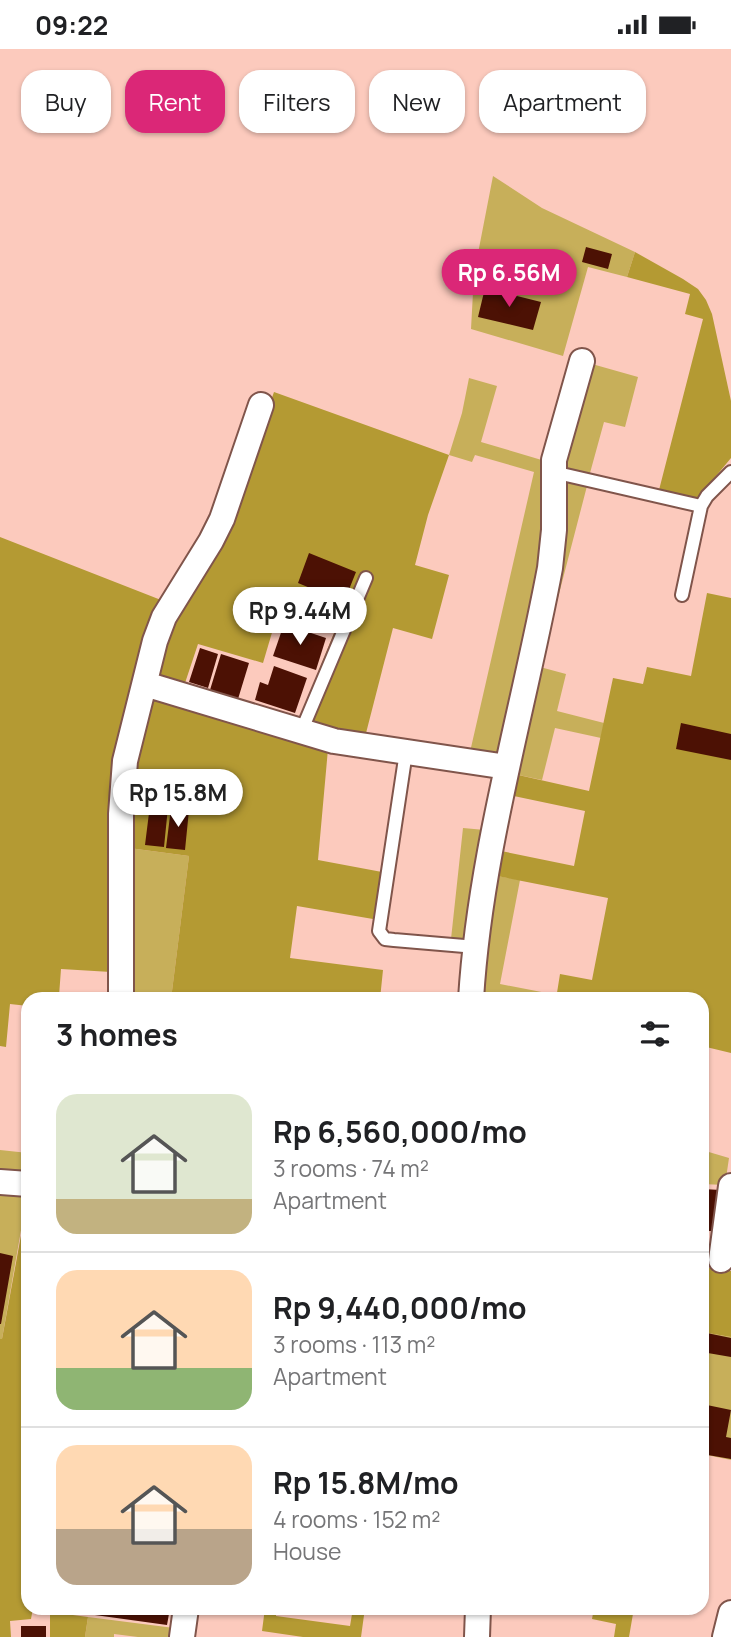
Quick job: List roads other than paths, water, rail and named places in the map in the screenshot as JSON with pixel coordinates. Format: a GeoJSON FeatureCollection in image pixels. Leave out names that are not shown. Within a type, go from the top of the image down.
{"type":"FeatureCollection","features":[{"type":"Feature","properties":{"kind":"street"},"geometry":{"type":"LineString","coordinates":[[472,992],[490,847],[550,568],[555,523],[553,472],[559,440],[582,361]]}},
{"type":"Feature","properties":{"kind":"street"},"geometry":{"type":"LineString","coordinates":[[121,992],[123,780],[155,641],[164,617],[222,519],[261,405]]}},
{"type":"Feature","properties":{"kind":"street"},"geometry":{"type":"LineString","coordinates":[[145,684],[345,743],[507,767]]}},
{"type":"Feature","properties":{"kind":"street"},"geometry":{"type":"LineString","coordinates":[[0,1182],[21,1184]]}},
{"type":"Feature","properties":{"kind":"street"},"geometry":{"type":"LineString","coordinates":[[718,1260],[731,1186]]}},
{"type":"Feature","properties":{"kind":"street"},"geometry":{"type":"LineString","coordinates":[[725,1637],[731,1613]]}},
{"type":"Feature","properties":{"kind":"street"},"geometry":{"type":"LineString","coordinates":[[182,1637],[185,1615]]}},
{"type":"Feature","properties":{"kind":"street"},"geometry":{"type":"LineString","coordinates":[[477,1637],[478,1615]]}},
{"type":"Feature","properties":{"kind":"lane"},"geometry":{"type":"LineString","coordinates":[[553,472],[701,506]]}},
{"type":"Feature","properties":{"kind":"lane"},"geometry":{"type":"LineString","coordinates":[[682,595],[701,506],[707,496],[731,472]]}},
{"type":"Feature","properties":{"kind":"lane"},"geometry":{"type":"LineString","coordinates":[[301,732],[366,578]]}},
{"type":"Feature","properties":{"kind":"lane"},"geometry":{"type":"LineString","coordinates":[[406,752],[379,931],[385,939],[476,947]]}}]}
